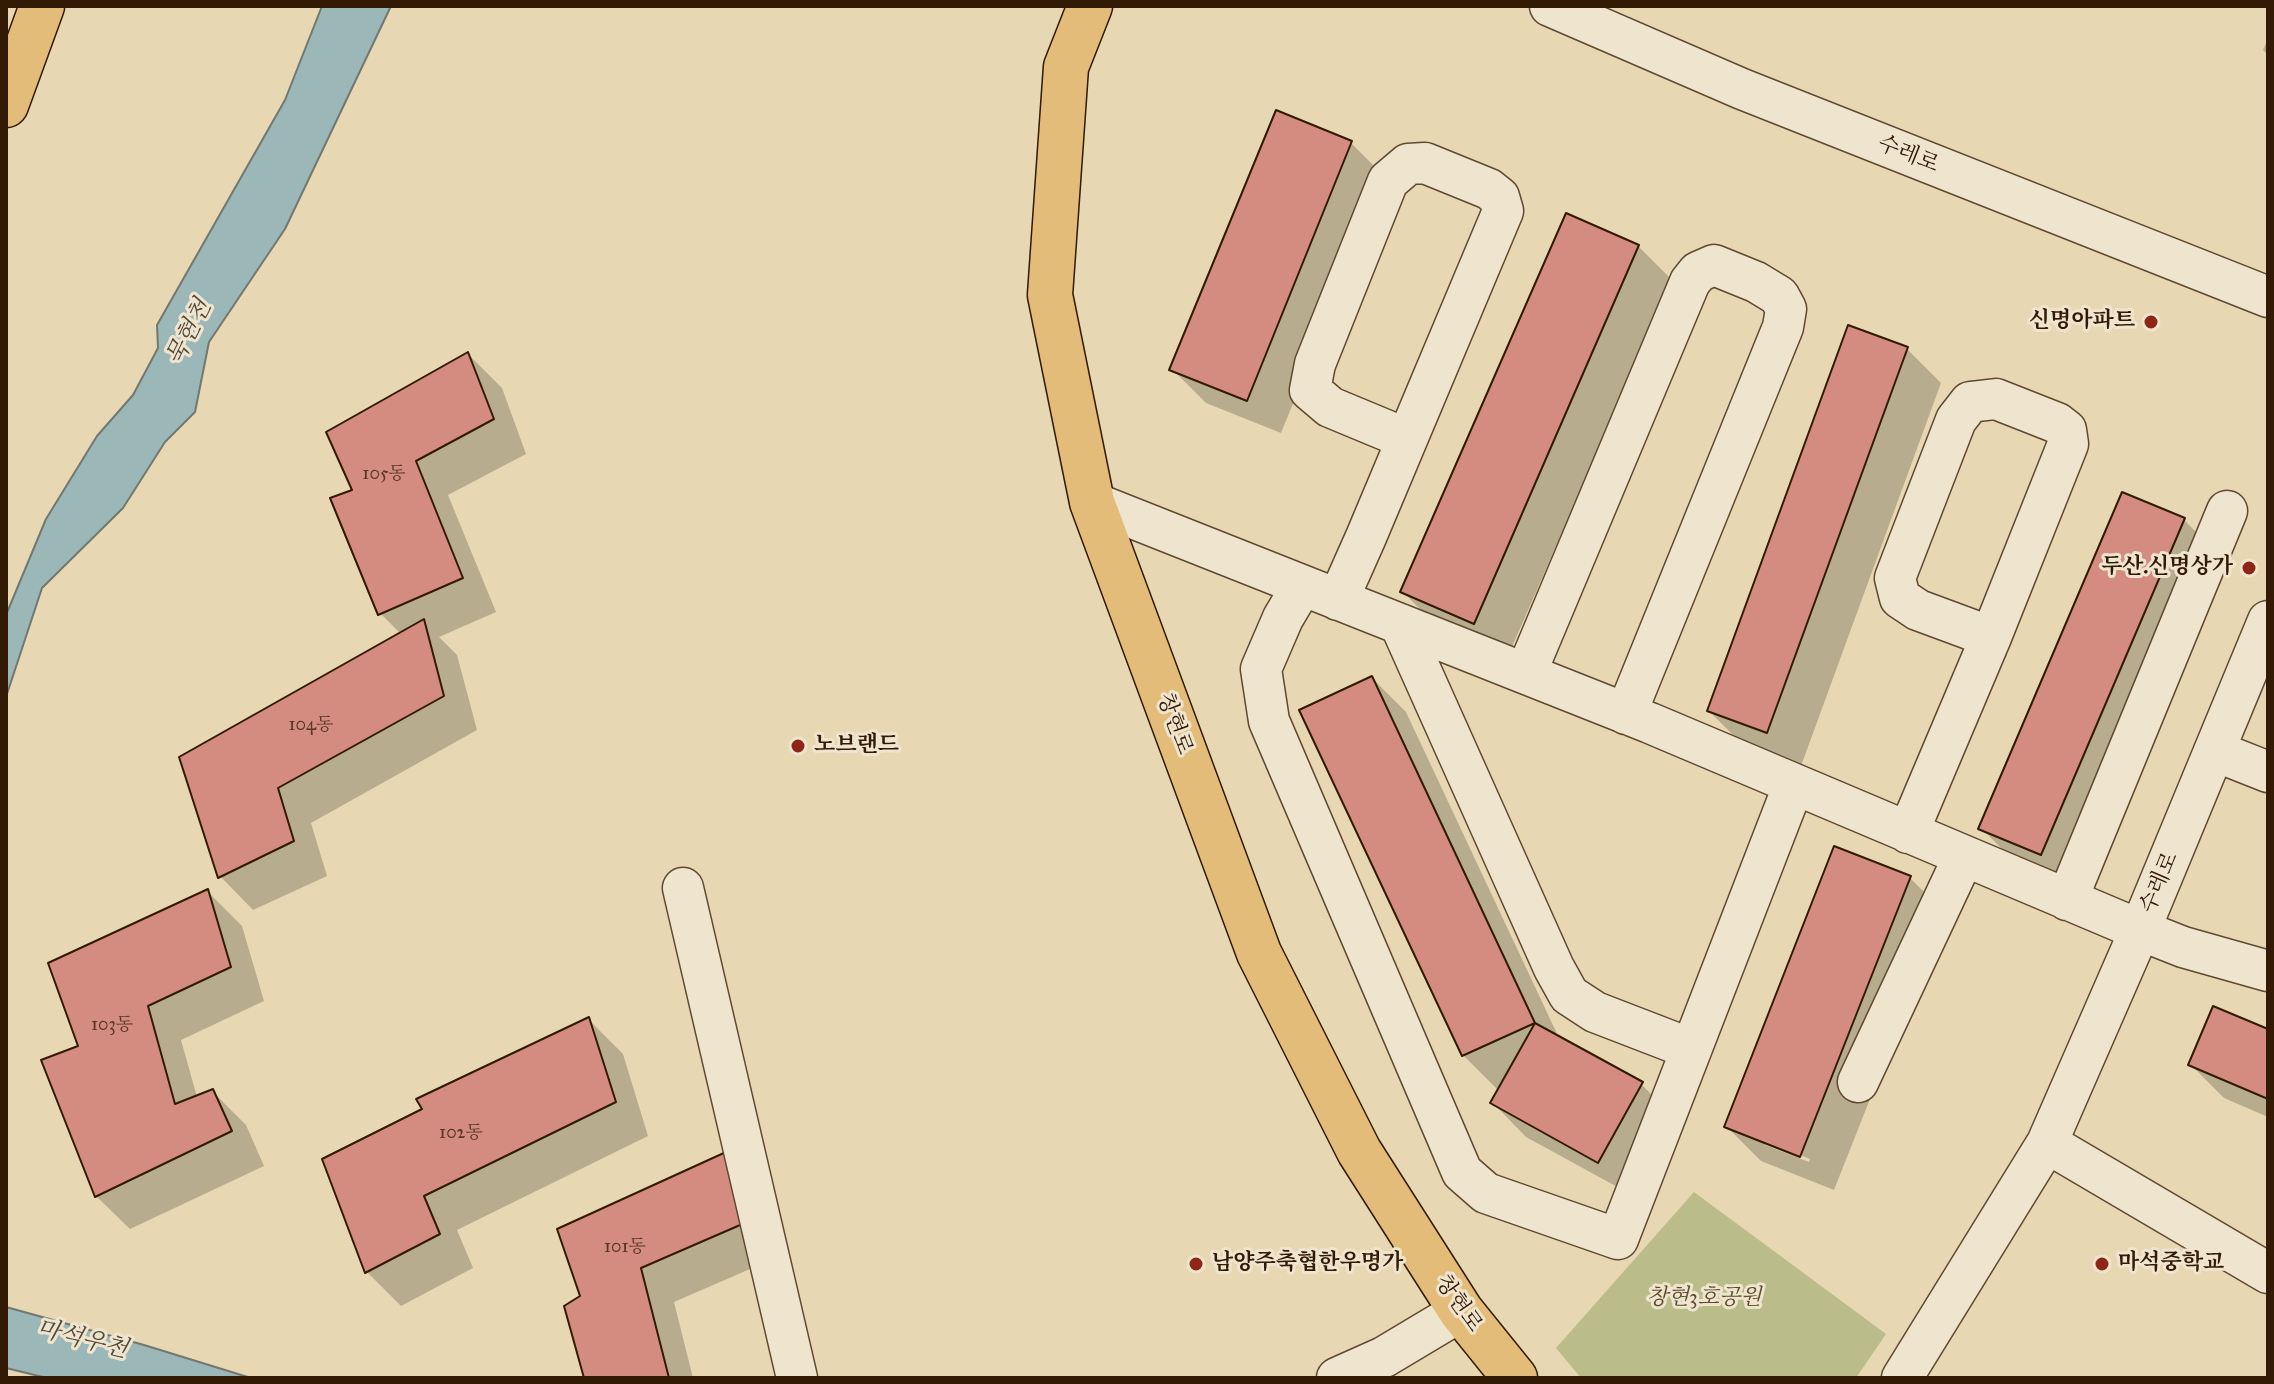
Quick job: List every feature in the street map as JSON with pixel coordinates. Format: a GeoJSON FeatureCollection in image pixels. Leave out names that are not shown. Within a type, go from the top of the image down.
{"type":"FeatureCollection","features":[{"type":"Feature","properties":{"kind":"main road"},"geometry":{"type":"LineString","coordinates":[[6,105],[42,6]]}},
{"type":"Feature","properties":{"kind":"main road","name":"창현로"},"geometry":{"type":"LineString","coordinates":[[1078,18],[1066,67],[1050,295],[1092,502],[1259,953],[1359,1151],[1461,1311],[1515,1378]]}},
{"type":"Feature","properties":{"kind":"street"},"geometry":{"type":"LineString","coordinates":[[1078,18],[1105,6]]}},
{"type":"Feature","properties":{"kind":"street","name":"수레로"},"geometry":{"type":"LineString","coordinates":[[1550,6],[1742,89],[2268,297]]}},
{"type":"Feature","properties":{"kind":"street"},"geometry":{"type":"LineString","coordinates":[[1407,439],[1330,407],[1310,390],[1315,364],[1388,181],[1408,164],[1425,163],[1489,189],[1499,197],[1503,211],[1407,439],[1320,593],[1283,618],[1261,669],[1269,721],[1462,1172],[1486,1193],[1618,1239],[1794,784]]}},
{"type":"Feature","properties":{"kind":"street"},"geometry":{"type":"LineString","coordinates":[[1526,673],[1690,282],[1698,272],[1714,265],[1742,276],[1779,296],[1786,309],[1783,327],[1626,714]]}},
{"type":"Feature","properties":{"kind":"street"},"geometry":{"type":"LineString","coordinates":[[1908,833],[1991,637],[2068,444],[2066,430],[2057,423],[1996,399],[1970,402],[1956,420],[1895,578],[1900,598],[1918,610],[1991,637]]}},
{"type":"Feature","properties":{"kind":"street"},"geometry":{"type":"LineString","coordinates":[[1092,502],[1526,673],[2140,930],[2183,947],[2268,971]]}},
{"type":"Feature","properties":{"kind":"street"},"geometry":{"type":"LineString","coordinates":[[2067,900],[2227,511]]}},
{"type":"Feature","properties":{"kind":"street","name":"수레로"},"geometry":{"type":"LineString","coordinates":[[1902,1378],[2047,1143],[2140,930],[2268,621]]}},
{"type":"Feature","properties":{"kind":"street"},"geometry":{"type":"LineString","coordinates":[[1400,624],[1554,968],[1569,995],[1595,1012],[1691,1049]]}},
{"type":"Feature","properties":{"kind":"street"},"geometry":{"type":"LineString","coordinates":[[2215,751],[2268,772]]}},
{"type":"Feature","properties":{"kind":"street"},"geometry":{"type":"LineString","coordinates":[[1858,1082],[1964,856]]}},
{"type":"Feature","properties":{"kind":"street"},"geometry":{"type":"LineString","coordinates":[[683,888],[797,1378]]}},
{"type":"Feature","properties":{"kind":"street"},"geometry":{"type":"LineString","coordinates":[[2047,1143],[2268,1273]]}},
{"type":"Feature","properties":{"kind":"street"},"geometry":{"type":"LineString","coordinates":[[1337,1378],[1384,1357],[1461,1311]]}},
{"type":"Feature","properties":{"kind":"green space","name":"창현3호공원"},"geometry":{"type":"Polygon","coordinates":[[[1694,1192],[1886,1334],[1856,1378],[1581,1378],[1556,1348],[1694,1192]]]}},
{"type":"Feature","properties":{"kind":"water","name":"묵현천"},"geometry":{"type":"Polygon","coordinates":[[[322,6],[391,6],[285,229],[209,342],[195,412],[165,442],[123,508],[42,588],[6,697],[6,615],[46,519],[97,436],[133,395],[158,348],[157,325],[285,100],[322,6]]]}},
{"type":"Feature","properties":{"kind":"water","name":"마석우천"},"geometry":{"type":"Polygon","coordinates":[[[6,1307],[251,1378],[47,1378],[6,1368],[6,1307]]]}},
{"type":"Feature","properties":{"kind":"building"},"geometry":{"type":"Polygon","coordinates":[[[1276,110],[1352,141],[1247,401],[1169,370],[1276,110]]]}},
{"type":"Feature","properties":{"kind":"building"},"geometry":{"type":"Polygon","coordinates":[[[1566,213],[1639,245],[1474,624],[1400,592],[1566,213]]]}},
{"type":"Feature","properties":{"kind":"building"},"geometry":{"type":"Polygon","coordinates":[[[1848,325],[1908,347],[1767,733],[1707,711],[1848,325]]]}},
{"type":"Feature","properties":{"kind":"building"},"geometry":{"type":"Polygon","coordinates":[[[468,352],[494,419],[416,461],[463,578],[378,615],[330,498],[352,490],[326,432],[468,352]]]}},
{"type":"Feature","properties":{"kind":"building"},"geometry":{"type":"Polygon","coordinates":[[[2122,492],[2185,518],[2041,855],[1978,829],[2122,492]]]}},
{"type":"Feature","properties":{"kind":"building"},"geometry":{"type":"Polygon","coordinates":[[[424,619],[444,696],[278,788],[294,841],[218,878],[179,757],[424,619]]]}},
{"type":"Feature","properties":{"kind":"building"},"geometry":{"type":"Polygon","coordinates":[[[1372,676],[1535,1023],[1462,1056],[1299,710],[1372,676]]]}},
{"type":"Feature","properties":{"kind":"building"},"geometry":{"type":"Polygon","coordinates":[[[1834,846],[1911,876],[1800,1157],[1724,1127],[1834,846]]]}},
{"type":"Feature","properties":{"kind":"building"},"geometry":{"type":"Polygon","coordinates":[[[208,889],[231,967],[148,1006],[175,1104],[213,1089],[232,1131],[95,1197],[41,1060],[78,1046],[48,963],[208,889]]]}},
{"type":"Feature","properties":{"kind":"building"},"geometry":{"type":"Polygon","coordinates":[[[2213,1006],[2268,1029],[2268,1099],[2188,1065],[2213,1006]]]}},
{"type":"Feature","properties":{"kind":"building"},"geometry":{"type":"Polygon","coordinates":[[[589,1017],[616,1102],[424,1196],[440,1234],[365,1273],[322,1159],[422,1109],[416,1099],[589,1017]]]}},
{"type":"Feature","properties":{"kind":"building"},"geometry":{"type":"Polygon","coordinates":[[[1535,1023],[1643,1082],[1598,1163],[1490,1103],[1535,1023]]]}},
{"type":"Feature","properties":{"kind":"building"},"geometry":{"type":"Polygon","coordinates":[[[737,1147],[754,1219],[641,1268],[669,1378],[584,1378],[564,1306],[580,1296],[557,1229],[737,1147]]]}},
{"type":"Feature","properties":{"kind":"place","name":"신명아파트"},"geometry":{"type":"Point","coordinates":[2151,322]}},
{"type":"Feature","properties":{"kind":"place","name":"두산.신명상가"},"geometry":{"type":"Point","coordinates":[2249,568]}},
{"type":"Feature","properties":{"kind":"place","name":"노브랜드"},"geometry":{"type":"Point","coordinates":[798,746]}},
{"type":"Feature","properties":{"kind":"place","name":"남양주축협한우명가"},"geometry":{"type":"Point","coordinates":[1196,1264]}},
{"type":"Feature","properties":{"kind":"place","name":"마석중학교"},"geometry":{"type":"Point","coordinates":[2102,1264]}}]}
